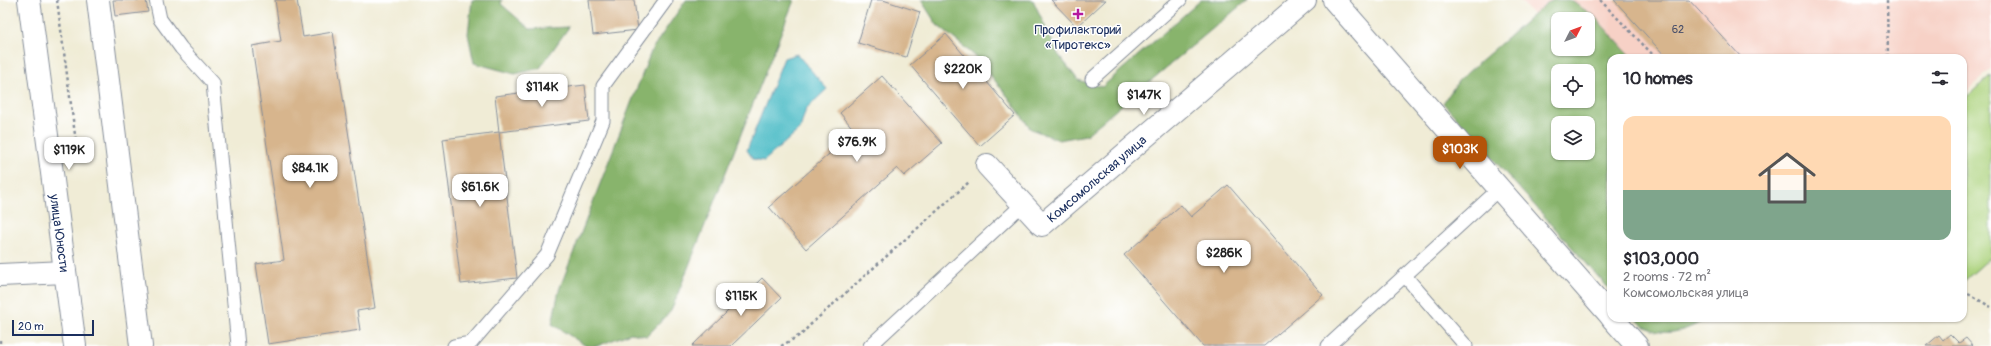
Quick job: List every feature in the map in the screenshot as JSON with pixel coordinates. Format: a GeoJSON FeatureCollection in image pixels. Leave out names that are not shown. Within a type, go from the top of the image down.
{"type":"FeatureCollection","features":[{"type":"Feature","properties":{"kind":"street","name":"улица Юности"},"geometry":{"type":"LineString","coordinates":[[29,0],[75,346]]}},
{"type":"Feature","properties":{"kind":"street"},"geometry":{"type":"LineString","coordinates":[[98,0],[141,346]]}},
{"type":"Feature","properties":{"kind":"street","name":"Комсомольская улица"},"geometry":{"type":"LineString","coordinates":[[987,165],[1042,225],[1305,0]]}},
{"type":"Feature","properties":{"kind":"street"},"geometry":{"type":"LineString","coordinates":[[1334,0],[1607,311]]}},
{"type":"Feature","properties":{"kind":"street"},"geometry":{"type":"LineString","coordinates":[[0,275],[65,272]]}},
{"type":"Feature","properties":{"kind":"street"},"geometry":{"type":"LineString","coordinates":[[1616,322],[1637,346]]}},
{"type":"Feature","properties":{"kind":"lane"},"geometry":{"type":"LineString","coordinates":[[156,0],[160,19],[181,48],[213,83],[238,346]]}},
{"type":"Feature","properties":{"kind":"lane"},"geometry":{"type":"LineString","coordinates":[[652,0],[657,13]]}},
{"type":"Feature","properties":{"kind":"lane"},"geometry":{"type":"LineString","coordinates":[[454,346],[471,343],[547,255],[603,121],[603,86],[666,0]]}},
{"type":"Feature","properties":{"kind":"lane"},"geometry":{"type":"LineString","coordinates":[[1092,79],[1180,0]]}},
{"type":"Feature","properties":{"kind":"lane"},"geometry":{"type":"LineString","coordinates":[[1328,346],[1499,189]]}},
{"type":"Feature","properties":{"kind":"lane"},"geometry":{"type":"LineString","coordinates":[[870,346],[1023,204]]}},
{"type":"Feature","properties":{"kind":"lane"},"geometry":{"type":"LineString","coordinates":[[1405,276],[1466,346]]}},
{"type":"Feature","properties":{"kind":"path"},"geometry":{"type":"LineString","coordinates":[[1600,0],[1652,54]]}},
{"type":"Feature","properties":{"kind":"path"},"geometry":{"type":"LineString","coordinates":[[1887,0],[1888,54]]}},
{"type":"Feature","properties":{"kind":"path"},"geometry":{"type":"LineString","coordinates":[[781,346],[802,334],[808,326],[987,165]]}},
{"type":"Feature","properties":{"kind":"path"},"geometry":{"type":"LineString","coordinates":[[1967,293],[1991,307]]}},
{"type":"Feature","properties":{"kind":"path"},"geometry":{"type":"LineString","coordinates":[[0,340],[0,346]]}},
{"type":"Feature","properties":{"kind":"shaded area"},"geometry":{"type":"Polygon","coordinates":[[[1520,0],[1991,0],[1991,69],[1967,91],[1967,54],[1607,54],[1607,60],[1595,67],[1595,64],[1588,64],[1588,56],[1595,56],[1595,12],[1551,12],[1551,35],[1520,0]]]}},
{"type":"Feature","properties":{"kind":"green space"},"geometry":{"type":"Polygon","coordinates":[[[472,0],[502,0],[501,4],[530,29],[569,27],[540,68],[515,74],[474,63],[468,34],[472,0]]]}},
{"type":"Feature","properties":{"kind":"green space"},"geometry":{"type":"Polygon","coordinates":[[[686,0],[794,0],[671,311],[647,336],[631,333],[597,346],[586,346],[552,324],[559,290],[652,49],[686,0]]]}},
{"type":"Feature","properties":{"kind":"green space"},"geometry":{"type":"Polygon","coordinates":[[[921,0],[1033,0],[1058,54],[1078,80],[1102,87],[1201,0],[1247,0],[1086,135],[1059,140],[1031,129],[1009,98],[974,55],[937,25],[921,0]]]}},
{"type":"Feature","properties":{"kind":"green space"},"geometry":{"type":"Polygon","coordinates":[[[1554,0],[1570,0],[1588,12],[1551,12],[1551,56],[1595,56],[1595,17],[1628,54],[1607,54],[1607,287],[1443,103],[1459,80],[1547,3],[1554,0]]]}},
{"type":"Feature","properties":{"kind":"green space"},"geometry":{"type":"Polygon","coordinates":[[[1991,75],[1991,257],[1967,278],[1967,96],[1991,75]]]}},
{"type":"Feature","properties":{"kind":"green space"},"geometry":{"type":"Polygon","coordinates":[[[1640,322],[1701,322],[1680,331],[1670,332],[1652,330],[1640,322]]]}},
{"type":"Feature","properties":{"kind":"water"},"geometry":{"type":"Polygon","coordinates":[[[797,54],[827,89],[806,109],[800,129],[764,161],[753,159],[747,150],[784,58],[797,54]]]}},
{"type":"Feature","properties":{"kind":"building"},"geometry":{"type":"Polygon","coordinates":[[[113,0],[146,0],[148,12],[115,16],[113,0]]]}},
{"type":"Feature","properties":{"kind":"building"},"geometry":{"type":"Polygon","coordinates":[[[275,0],[297,0],[303,37],[333,32],[375,308],[357,311],[360,330],[268,344],[256,264],[284,260],[252,46],[281,41],[275,0]]]}},
{"type":"Feature","properties":{"kind":"building"},"geometry":{"type":"Polygon","coordinates":[[[589,0],[634,0],[638,30],[593,35],[589,0]]]}},
{"type":"Feature","properties":{"kind":"building"},"geometry":{"type":"Polygon","coordinates":[[[871,0],[883,0],[920,12],[906,57],[858,43],[871,0]]]}},
{"type":"Feature","properties":{"kind":"building","name":"Профилакторий «Тиротекс»"},"geometry":{"type":"Polygon","coordinates":[[[1051,0],[1106,0],[1077,27],[1051,0]]]}},
{"type":"Feature","properties":{"kind":"building"},"geometry":{"type":"Polygon","coordinates":[[[1614,0],[1689,0],[1738,54],[1663,54],[1614,0]]]}},
{"type":"Feature","properties":{"kind":"building"},"geometry":{"type":"Polygon","coordinates":[[[946,34],[1015,115],[980,146],[910,65],[946,34]]]}},
{"type":"Feature","properties":{"kind":"building"},"geometry":{"type":"Polygon","coordinates":[[[882,76],[942,143],[904,176],[897,168],[806,249],[769,207],[855,131],[840,113],[882,76]]]}},
{"type":"Feature","properties":{"kind":"building"},"geometry":{"type":"Polygon","coordinates":[[[585,85],[589,121],[499,132],[495,96],[585,85]]]}},
{"type":"Feature","properties":{"kind":"building"},"geometry":{"type":"Polygon","coordinates":[[[499,132],[517,278],[461,284],[443,139],[499,132]]]}},
{"type":"Feature","properties":{"kind":"building"},"geometry":{"type":"Polygon","coordinates":[[[1228,185],[1323,295],[1264,346],[1203,346],[1124,255],[1181,205],[1191,217],[1228,185]]]}},
{"type":"Feature","properties":{"kind":"building"},"geometry":{"type":"Polygon","coordinates":[[[762,278],[781,298],[731,346],[692,346],[762,278]]]}},
{"type":"Feature","properties":{"kind":"building"},"geometry":{"type":"Polygon","coordinates":[[[1950,334],[1959,343],[1966,338],[1973,346],[1926,346],[1939,335],[1943,340],[1950,334]]]}},
{"type":"Feature","properties":{"kind":"place","name":"Профилакторий «Тиротекс»"},"geometry":{"type":"Point","coordinates":[1078,14]}}]}
